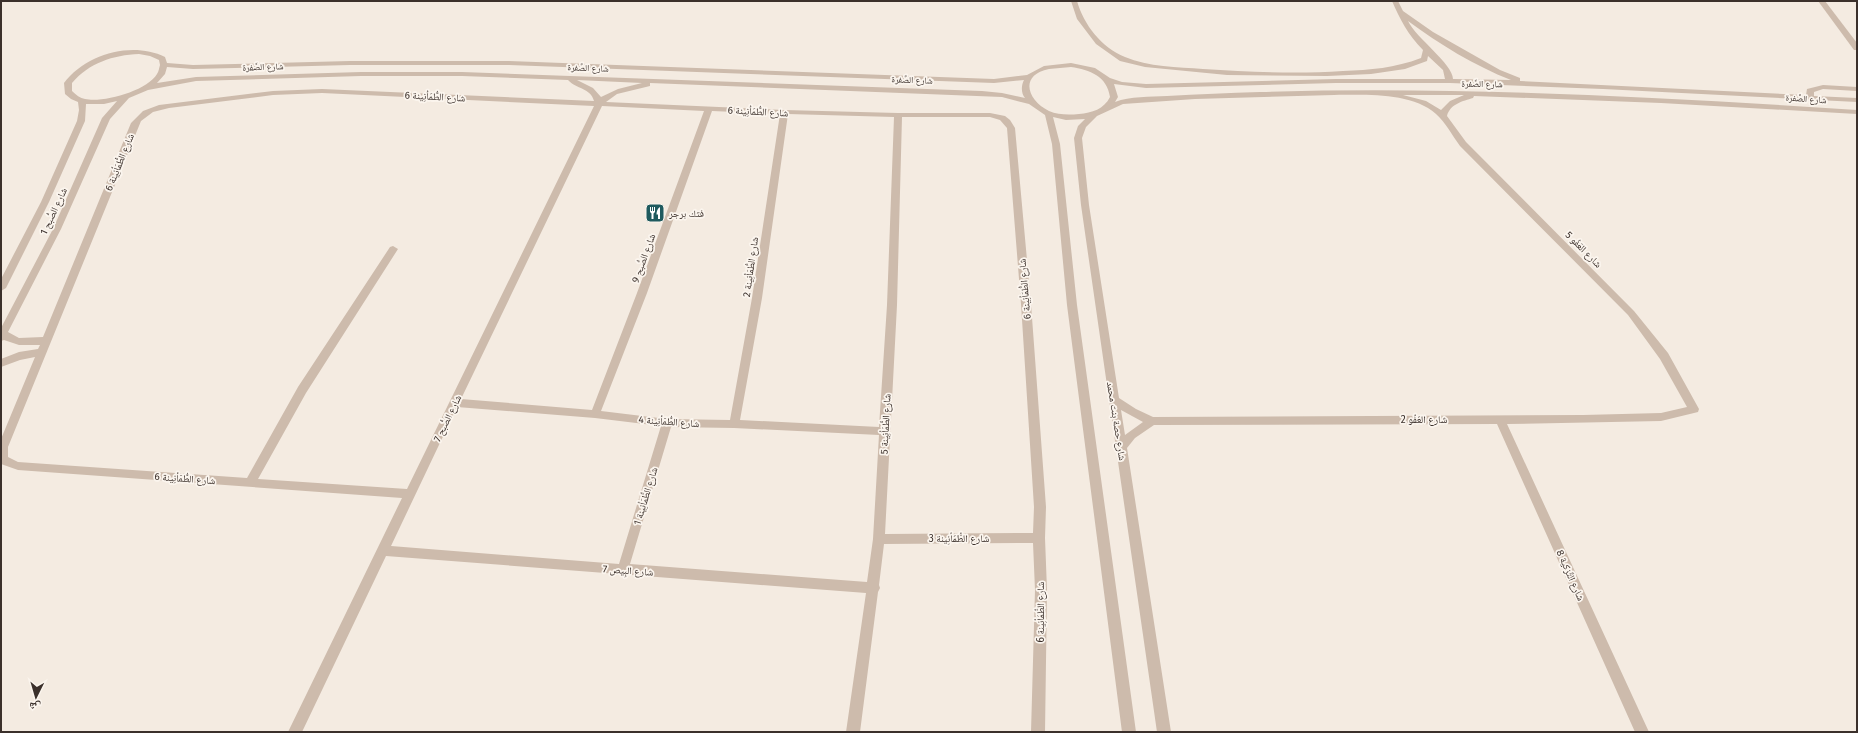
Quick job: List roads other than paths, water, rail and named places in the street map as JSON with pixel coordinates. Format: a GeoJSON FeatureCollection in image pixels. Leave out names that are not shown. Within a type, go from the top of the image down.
{"type":"FeatureCollection","features":[{"type":"Feature","properties":{"kind":"street"},"geometry":{"type":"LineString","coordinates":[[1074,1],[1079,20],[1095,39],[1117,56],[1144,65],[1195,71],[1241,74],[1369,73],[1396,70],[1418,64],[1424,59],[1426,50]]}},
{"type":"Feature","properties":{"kind":"street"},"geometry":{"type":"LineString","coordinates":[[1395,1],[1410,31],[1426,50],[1446,69],[1449,75],[1449,81]]}},
{"type":"Feature","properties":{"kind":"street"},"geometry":{"type":"LineString","coordinates":[[1821,1],[1857,48]]}},
{"type":"Feature","properties":{"kind":"street"},"geometry":{"type":"LineString","coordinates":[[1400,12],[1416,25],[1438,39],[1502,74],[1526,83]]}},
{"type":"Feature","properties":{"kind":"street"},"geometry":{"type":"LineString","coordinates":[[142,52],[158,56],[164,65],[164,69],[157,79],[144,88],[126,96],[98,102],[82,101],[76,99],[68,92],[68,83],[82,68],[98,60],[117,54],[142,52]]}},
{"type":"Feature","properties":{"kind":"street","name":"شارع الصَّفرة"},"geometry":{"type":"LineString","coordinates":[[164,65],[193,67],[468,62],[994,82],[1029,77]]}},
{"type":"Feature","properties":{"kind":"street"},"geometry":{"type":"LineString","coordinates":[[1071,65],[1092,70],[1108,80],[1114,91],[1114,97],[1107,108],[1093,115],[1071,118],[1048,113],[1030,102],[1024,92],[1024,87],[1029,77],[1045,68],[1071,65]]}},
{"type":"Feature","properties":{"kind":"street","name":"شارع الصَّفرة"},"geometry":{"type":"LineString","coordinates":[[144,88],[196,79],[348,74],[462,74],[982,93],[1002,95],[1030,102]]}},
{"type":"Feature","properties":{"kind":"street"},"geometry":{"type":"LineString","coordinates":[[570,77],[574,82],[593,91],[599,104]]}},
{"type":"Feature","properties":{"kind":"street","name":"شارع الصَّفرة"},"geometry":{"type":"LineString","coordinates":[[1108,80],[1130,85],[1146,86],[1328,80],[1526,83],[1651,88],[1857,100]]}},
{"type":"Feature","properties":{"kind":"street","name":"شارع الصُّبح 7"},"geometry":{"type":"LineString","coordinates":[[295,732],[599,104],[605,98],[618,90],[658,81]]}},
{"type":"Feature","properties":{"kind":"street"},"geometry":{"type":"LineString","coordinates":[[1810,98],[1810,91],[1818,88],[1857,89]]}},
{"type":"Feature","properties":{"kind":"street","name":"شارع الطُّمَأنِينة 6"},"geometry":{"type":"LineString","coordinates":[[410,494],[18,466],[7,462],[2,455],[3,447],[48,340],[135,123],[142,115],[151,110],[169,106],[306,92],[337,92],[784,112],[898,115],[994,115],[1005,119],[1010,125],[1026,304],[1040,507],[1039,538],[1041,590],[1038,732]]}},
{"type":"Feature","properties":{"kind":"street","name":"شارع الصَّفرة"},"geometry":{"type":"LineString","coordinates":[[1107,108],[1122,102],[1149,99],[1334,93],[1384,93],[1476,94],[1659,100],[1857,112]]}},
{"type":"Feature","properties":{"kind":"street","name":"شارع العَفُو 5"},"geometry":{"type":"LineString","coordinates":[[1384,93],[1424,103],[1435,109],[1443,116],[1453,132],[1467,148],[1631,313],[1664,356],[1694,409]]}},
{"type":"Feature","properties":{"kind":"street"},"geometry":{"type":"LineString","coordinates":[[1443,116],[1444,110],[1449,105],[1476,94]]}},
{"type":"Feature","properties":{"kind":"street","name":"شارع الصُّبح 1"},"geometry":{"type":"LineString","coordinates":[[2,335],[57,229],[103,123],[114,107],[126,96]]}},
{"type":"Feature","properties":{"kind":"street","name":"شارع الصُّبح 1"},"geometry":{"type":"LineString","coordinates":[[1,288],[45,202],[81,121],[83,110],[82,101]]}},
{"type":"Feature","properties":{"kind":"street","name":"شارع الصُّبح 9"},"geometry":{"type":"LineString","coordinates":[[595,414],[642,293],[709,108]]}},
{"type":"Feature","properties":{"kind":"street","name":"شارع الطُّمَأنِينة 2"},"geometry":{"type":"LineString","coordinates":[[734,424],[757,298],[784,112]]}},
{"type":"Feature","properties":{"kind":"street"},"geometry":{"type":"LineString","coordinates":[[1048,113],[1056,144],[1072,305],[1129,732]]}},
{"type":"Feature","properties":{"kind":"street","name":"شارع الطُّمَأنِينة 5"},"geometry":{"type":"LineString","coordinates":[[853,732],[880,539],[884,431],[892,305],[898,115]]}},
{"type":"Feature","properties":{"kind":"street","name":"شارع حصة بنت محمد"},"geometry":{"type":"LineString","coordinates":[[1093,115],[1082,126],[1079,132],[1078,144],[1093,268],[1122,447],[1164,732]]}},
{"type":"Feature","properties":{"kind":"street"},"geometry":{"type":"LineString","coordinates":[[250,482],[302,390],[393,249]]}},
{"type":"Feature","properties":{"kind":"street"},"geometry":{"type":"LineString","coordinates":[[2,335],[22,342],[48,340]]}},
{"type":"Feature","properties":{"kind":"street"},"geometry":{"type":"LineString","coordinates":[[1,363],[19,356],[43,352]]}},
{"type":"Feature","properties":{"kind":"street","name":"شارع العَفُو 2"},"geometry":{"type":"LineString","coordinates":[[1114,400],[1132,412],[1152,421],[1661,417],[1694,409]]}},
{"type":"Feature","properties":{"kind":"street","name":"شارع الطُّمَأنِينة 4"},"geometry":{"type":"LineString","coordinates":[[454,403],[595,414],[667,423],[734,424],[884,431]]}},
{"type":"Feature","properties":{"kind":"street","name":"شارع التَّزكية 8"},"geometry":{"type":"LineString","coordinates":[[1500,419],[1642,732]]}},
{"type":"Feature","properties":{"kind":"street"},"geometry":{"type":"LineString","coordinates":[[1122,447],[1134,432],[1152,421]]}},
{"type":"Feature","properties":{"kind":"street","name":"شارع الطُّمَأنِينة 1"},"geometry":{"type":"LineString","coordinates":[[623,569],[667,423]]}},
{"type":"Feature","properties":{"kind":"street","name":"شارع الطُّمَأنِينة 3"},"geometry":{"type":"LineString","coordinates":[[880,539],[1039,538]]}},
{"type":"Feature","properties":{"kind":"street","name":"شارع البِيص 7"},"geometry":{"type":"LineString","coordinates":[[383,551],[874,588]]}},
{"type":"Feature","properties":{"kind":"place","name":"فتك برجر"},"geometry":{"type":"Point","coordinates":[655,213]}}]}
